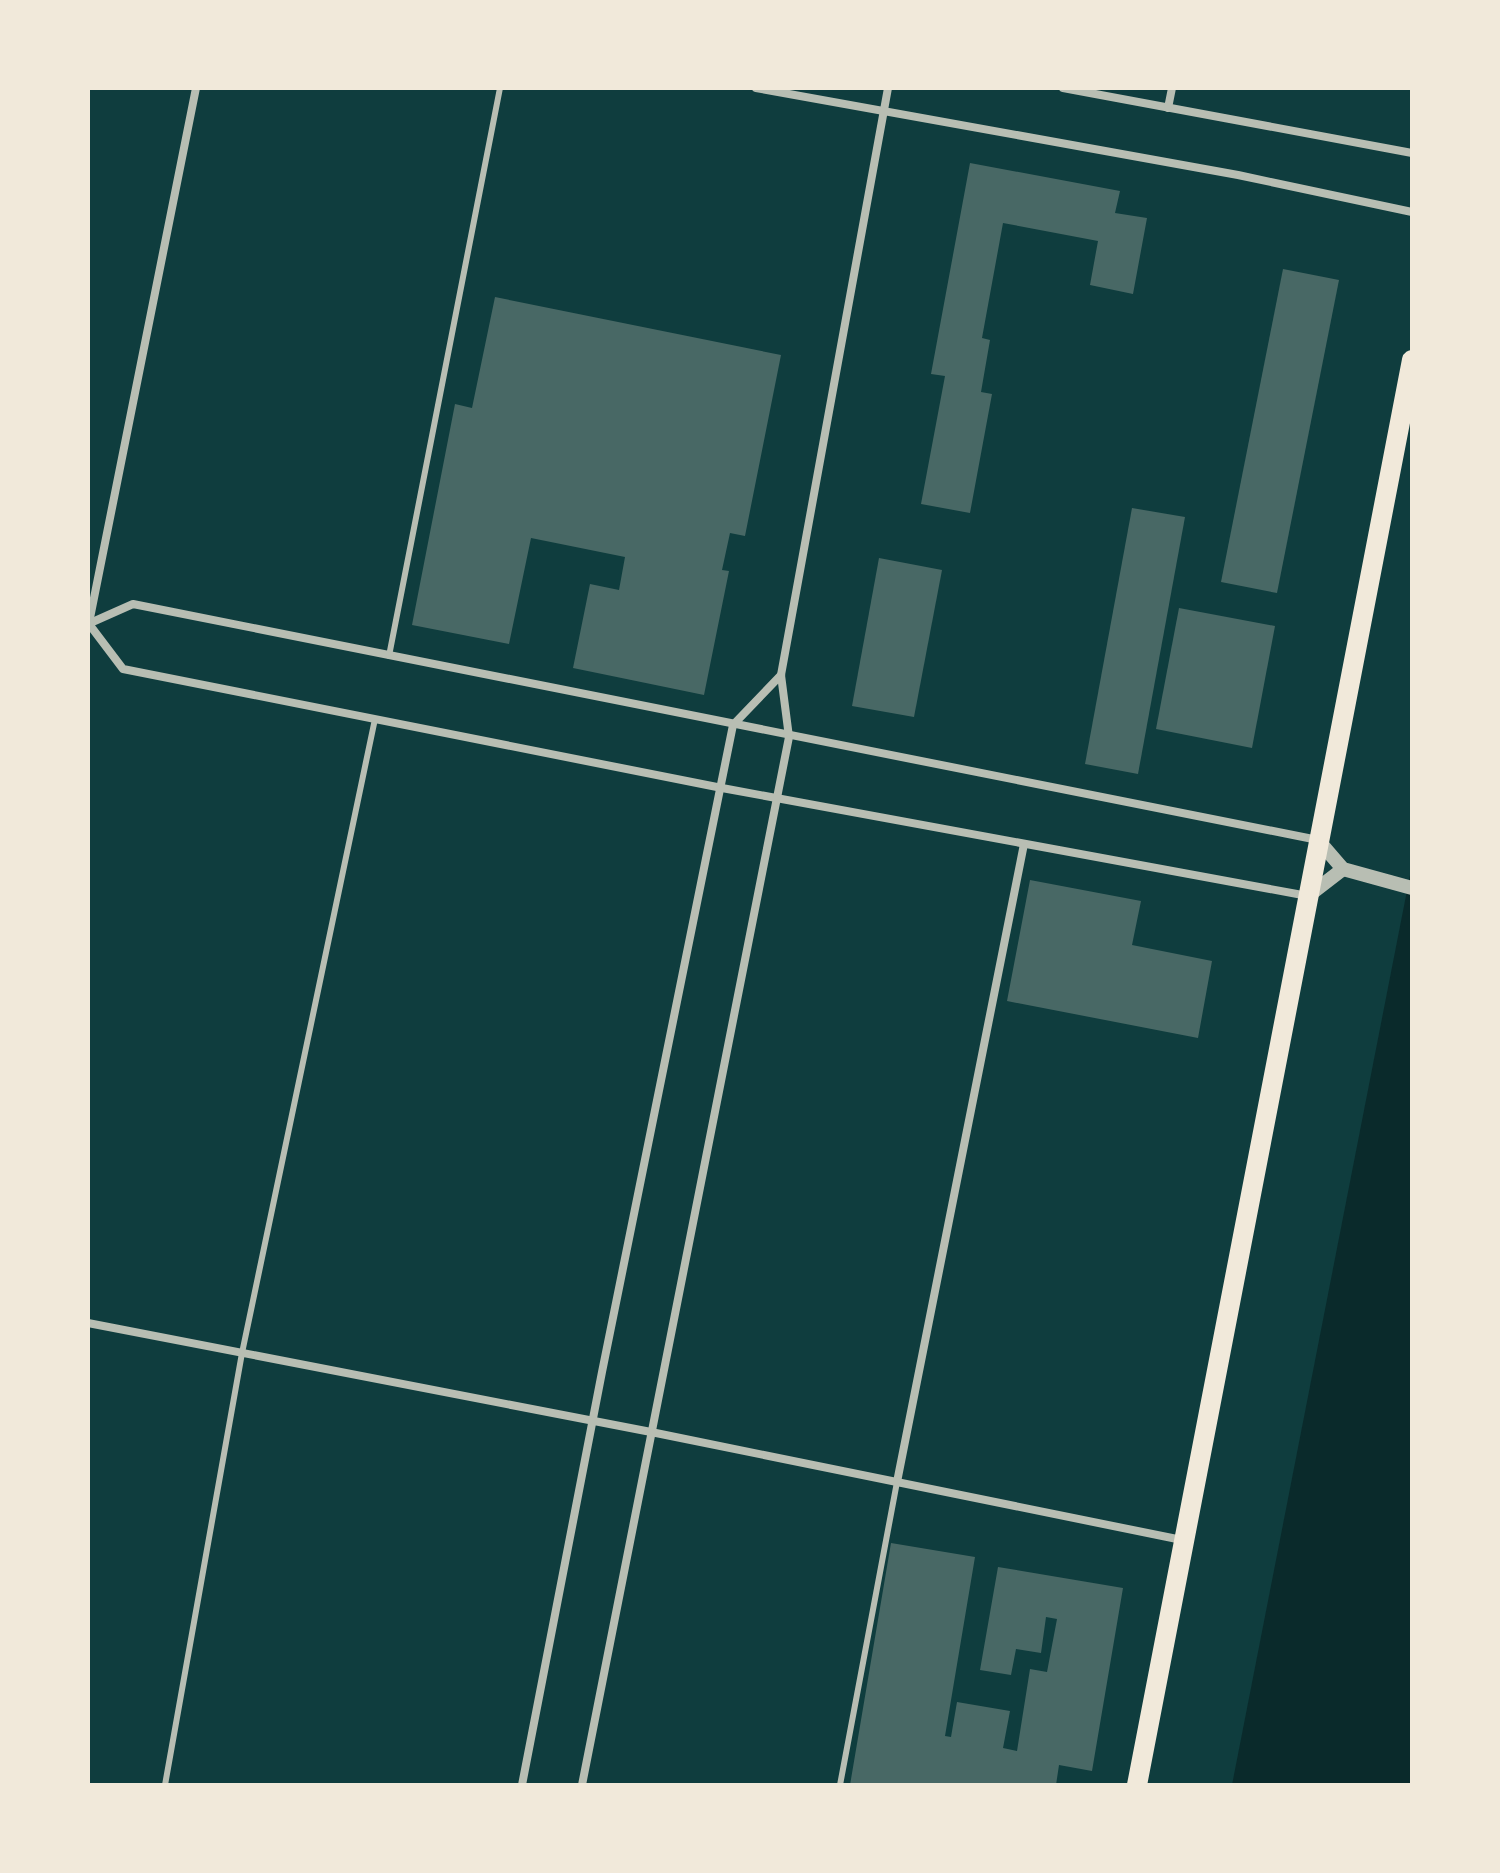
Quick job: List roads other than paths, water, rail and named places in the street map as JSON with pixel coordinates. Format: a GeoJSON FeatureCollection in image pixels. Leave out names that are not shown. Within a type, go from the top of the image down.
{"type":"FeatureCollection","features":[{"type":"Feature","properties":{"kind":"main road"},"geometry":{"type":"LineString","coordinates":[[1137,1785],[1412,360]]}},
{"type":"Feature","properties":{"kind":"street"},"geometry":{"type":"LineString","coordinates":[[196,88],[88,625],[123,669],[722,788],[1308,896],[1343,869]]}},
{"type":"Feature","properties":{"kind":"street"},"geometry":{"type":"LineString","coordinates":[[756,88],[1238,175],[1412,212]]}},
{"type":"Feature","properties":{"kind":"street"},"geometry":{"type":"LineString","coordinates":[[582,1785],[789,737],[781,675],[888,88]]}},
{"type":"Feature","properties":{"kind":"street"},"geometry":{"type":"LineString","coordinates":[[1063,88],[1412,153]]}},
{"type":"Feature","properties":{"kind":"street"},"geometry":{"type":"LineString","coordinates":[[1168,108],[1172,88]]}},
{"type":"Feature","properties":{"kind":"street"},"geometry":{"type":"LineString","coordinates":[[88,625],[133,604],[1318,840],[1343,869],[1412,888]]}},
{"type":"Feature","properties":{"kind":"street"},"geometry":{"type":"LineString","coordinates":[[522,1785],[733,725],[781,675]]}},
{"type":"Feature","properties":{"kind":"street"},"geometry":{"type":"LineString","coordinates":[[897,1482],[1024,844]]}},
{"type":"Feature","properties":{"kind":"street"},"geometry":{"type":"LineString","coordinates":[[88,1323],[651,1432],[1185,1541]]}},
{"type":"Feature","properties":{"kind":"lane"},"geometry":{"type":"LineString","coordinates":[[389,656],[500,88]]}},
{"type":"Feature","properties":{"kind":"lane"},"geometry":{"type":"LineString","coordinates":[[165,1785],[242,1353],[375,719]]}},
{"type":"Feature","properties":{"kind":"lane"},"geometry":{"type":"LineString","coordinates":[[840,1785],[897,1482]]}},
{"type":"Feature","properties":{"kind":"water"},"geometry":{"type":"Polygon","coordinates":[[[1412,865],[1412,1785],[1232,1785],[1412,865]]]}}]}
